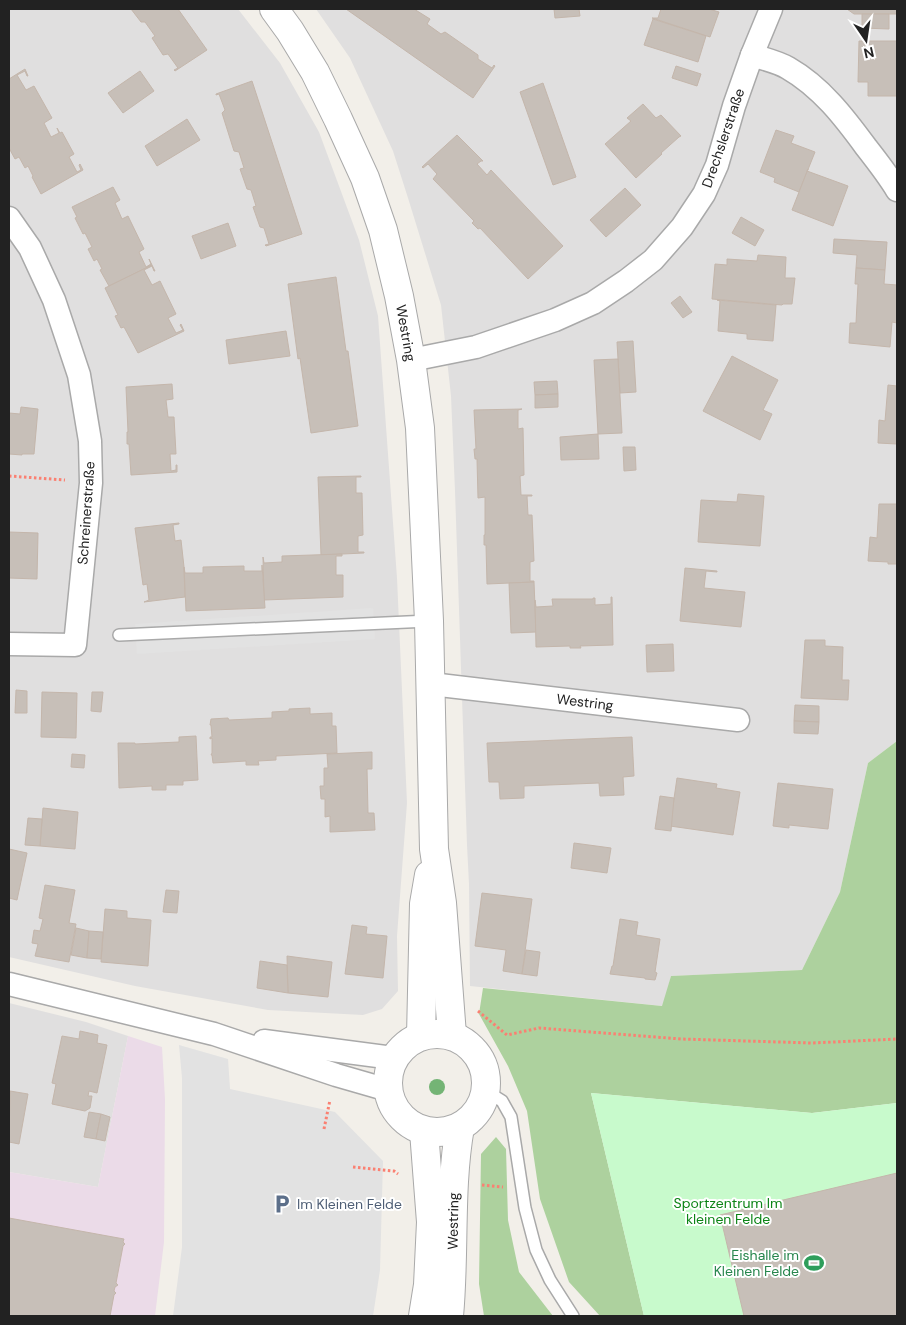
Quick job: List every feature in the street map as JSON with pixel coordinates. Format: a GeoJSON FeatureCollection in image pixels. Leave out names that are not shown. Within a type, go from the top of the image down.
{"type":"FeatureCollection","features":[{"type":"Feature","properties":{"kind":"street","name":"Westring"},"geometry":{"type":"LineString","coordinates":[[274,9],[315,72],[365,178],[383,230],[400,296],[412,360],[420,428],[429,621],[434,849],[442,904],[452,1035]]}},
{"type":"Feature","properties":{"kind":"street","name":"Drechslerstraße"},"geometry":{"type":"LineString","coordinates":[[412,360],[476,347],[556,320],[593,303],[626,282],[653,260],[682,227],[704,194],[717,165],[734,106],[771,9]]}},
{"type":"Feature","properties":{"kind":"street"},"geometry":{"type":"LineString","coordinates":[[752,55],[787,67],[809,82],[831,103],[855,132],[897,190]]}},
{"type":"Feature","properties":{"kind":"street","name":"Schreinerstraße"},"geometry":{"type":"LineString","coordinates":[[9,218],[30,248],[54,300],[79,375],[90,441],[91,483],[76,646],[9,644]]}},
{"type":"Feature","properties":{"kind":"street","name":"Westring"},"geometry":{"type":"LineString","coordinates":[[430,684],[738,720]]}},
{"type":"Feature","properties":{"kind":"street","name":"Westring"},"geometry":{"type":"LineString","coordinates":[[421,1036],[424,904],[434,849]]}},
{"type":"Feature","properties":{"kind":"street"},"geometry":{"type":"LineString","coordinates":[[9,984],[214,1034],[336,1075],[388,1090]]}},
{"type":"Feature","properties":{"kind":"street"},"geometry":{"type":"LineString","coordinates":[[431,1033],[452,1035],[465,1041],[479,1056],[486,1074],[486,1092],[477,1113],[468,1122],[460,1127],[441,1132],[424,1131],[406,1122],[393,1106],[388,1090],[388,1071],[394,1058],[410,1041],[431,1033]]}},
{"type":"Feature","properties":{"kind":"street"},"geometry":{"type":"LineString","coordinates":[[214,1034],[394,1058]]}},
{"type":"Feature","properties":{"kind":"street","name":"Westring"},"geometry":{"type":"LineString","coordinates":[[449,1316],[452,1289],[455,1155],[460,1127]]}},
{"type":"Feature","properties":{"kind":"street","name":"Westring"},"geometry":{"type":"LineString","coordinates":[[423,1316],[428,1285],[431,1222],[424,1131]]}},
{"type":"Feature","properties":{"kind":"lane"},"geometry":{"type":"LineString","coordinates":[[119,634],[429,621]]}},
{"type":"Feature","properties":{"kind":"lane"},"geometry":{"type":"LineString","coordinates":[[486,1092],[502,1101],[512,1117],[525,1208],[536,1250],[550,1280],[572,1316]]}},
{"type":"Feature","properties":{"kind":"path"},"geometry":{"type":"LineString","coordinates":[[9,476],[91,483]]}},
{"type":"Feature","properties":{"kind":"path"},"geometry":{"type":"LineString","coordinates":[[448,985],[507,1035],[539,1028],[681,1040],[812,1043],[897,1039]]}},
{"type":"Feature","properties":{"kind":"shaded area"},"geometry":{"type":"Polygon","coordinates":[[[9,9],[238,9],[280,63],[319,132],[359,240],[378,316],[397,578],[407,803],[397,936],[398,991],[382,1009],[363,1015],[268,1010],[135,986],[9,957],[9,9]]]}},
{"type":"Feature","properties":{"kind":"shaded area"},"geometry":{"type":"Polygon","coordinates":[[[316,9],[897,9],[897,741],[868,763],[840,892],[802,970],[671,976],[663,1006],[470,986],[469,884],[451,396],[441,305],[393,151],[350,58],[316,9]]]}},
{"type":"Feature","properties":{"kind":"shaded area"},"geometry":{"type":"Polygon","coordinates":[[[373,608],[375,639],[137,654],[135,624],[373,608]]]}},
{"type":"Feature","properties":{"kind":"shaded area"},"geometry":{"type":"Polygon","coordinates":[[[9,1003],[86,1022],[128,1036],[98,1187],[9,1172],[9,1003]]]}},
{"type":"Feature","properties":{"kind":"shaded area"},"geometry":{"type":"Polygon","coordinates":[[[128,1036],[162,1047],[165,1099],[164,1242],[155,1316],[9,1316],[9,1172],[98,1187],[128,1036]]]}},
{"type":"Feature","properties":{"kind":"shaded area","name":"Im Kleinen Felde"},"geometry":{"type":"Polygon","coordinates":[[[179,1045],[228,1059],[230,1089],[335,1112],[383,1161],[380,1270],[373,1316],[173,1316],[182,1247],[182,1078],[179,1045]]]}},
{"type":"Feature","properties":{"kind":"green space"},"geometry":{"type":"Polygon","coordinates":[[[897,741],[897,1103],[812,1113],[591,1093],[644,1316],[600,1316],[569,1282],[540,1199],[527,1111],[508,1066],[479,1014],[483,988],[662,1006],[671,976],[802,970],[840,892],[868,763],[897,741]]]}},
{"type":"Feature","properties":{"kind":"green space","name":"Sportzentrum Im kleinen Felde"},"geometry":{"type":"Polygon","coordinates":[[[591,1093],[812,1113],[897,1103],[897,1316],[644,1316],[591,1093]]]}},
{"type":"Feature","properties":{"kind":"green space"},"geometry":{"type":"Polygon","coordinates":[[[496,1137],[506,1149],[508,1220],[519,1272],[553,1316],[484,1316],[479,1284],[481,1154],[496,1137]]]}},
{"type":"Feature","properties":{"kind":"building"},"geometry":{"type":"Polygon","coordinates":[[[131,9],[178,9],[207,50],[175,71],[178,68],[168,54],[163,55],[152,38],[155,36],[145,22],[141,22],[131,9]]]}},
{"type":"Feature","properties":{"kind":"building"},"geometry":{"type":"Polygon","coordinates":[[[346,9],[414,9],[430,19],[427,24],[441,34],[445,32],[478,55],[478,59],[492,68],[495,66],[473,98],[346,9]]]}},
{"type":"Feature","properties":{"kind":"building"},"geometry":{"type":"Polygon","coordinates":[[[554,9],[579,9],[580,16],[555,18],[554,9]]]}},
{"type":"Feature","properties":{"kind":"building"},"geometry":{"type":"Polygon","coordinates":[[[661,9],[709,9],[719,12],[710,37],[652,18],[658,18],[661,9]]]}},
{"type":"Feature","properties":{"kind":"building"},"geometry":{"type":"Polygon","coordinates":[[[847,9],[897,9],[897,14],[854,14],[847,9]]]}},
{"type":"Feature","properties":{"kind":"building"},"geometry":{"type":"Polygon","coordinates":[[[862,14],[889,14],[889,29],[862,28],[862,14]]]}},
{"type":"Feature","properties":{"kind":"building"},"geometry":{"type":"Polygon","coordinates":[[[653,19],[706,36],[698,62],[644,45],[653,19]]]}},
{"type":"Feature","properties":{"kind":"building"},"geometry":{"type":"Polygon","coordinates":[[[859,41],[897,41],[897,96],[868,96],[868,82],[858,82],[859,41]]]}},
{"type":"Feature","properties":{"kind":"building"},"geometry":{"type":"Polygon","coordinates":[[[676,66],[701,74],[697,86],[672,78],[676,66]]]}},
{"type":"Feature","properties":{"kind":"building"},"geometry":{"type":"Polygon","coordinates":[[[25,69],[28,76],[25,71],[17,75],[26,90],[34,86],[52,118],[44,123],[51,137],[59,133],[57,128],[60,133],[62,132],[74,154],[69,157],[77,172],[81,170],[80,164],[83,170],[41,194],[28,166],[25,168],[19,157],[15,159],[9,148],[9,79],[25,69]]]}},
{"type":"Feature","properties":{"kind":"building"},"geometry":{"type":"Polygon","coordinates":[[[140,71],[154,91],[123,113],[108,93],[140,71]]]}},
{"type":"Feature","properties":{"kind":"building"},"geometry":{"type":"Polygon","coordinates":[[[252,81],[302,234],[266,246],[269,244],[264,228],[260,227],[253,207],[256,206],[251,190],[247,189],[240,169],[244,168],[239,152],[234,151],[222,113],[225,110],[219,94],[216,95],[252,81]]]}},
{"type":"Feature","properties":{"kind":"building"},"geometry":{"type":"Polygon","coordinates":[[[543,83],[576,177],[553,185],[520,92],[543,83]]]}},
{"type":"Feature","properties":{"kind":"building"},"geometry":{"type":"Polygon","coordinates":[[[643,104],[656,118],[661,115],[681,136],[636,178],[605,144],[631,121],[627,118],[643,104]]]}},
{"type":"Feature","properties":{"kind":"building"},"geometry":{"type":"Polygon","coordinates":[[[187,119],[200,140],[157,166],[145,146],[187,119]]]}},
{"type":"Feature","properties":{"kind":"building"},"geometry":{"type":"Polygon","coordinates":[[[776,130],[794,136],[791,143],[815,152],[799,192],[774,182],[775,178],[760,172],[776,130]]]}},
{"type":"Feature","properties":{"kind":"building"},"geometry":{"type":"Polygon","coordinates":[[[457,135],[483,161],[477,164],[487,175],[491,170],[563,246],[528,279],[480,228],[478,229],[472,223],[474,221],[433,179],[437,174],[428,164],[422,167],[457,135]]]}},
{"type":"Feature","properties":{"kind":"building"},"geometry":{"type":"Polygon","coordinates":[[[807,171],[848,186],[833,226],[792,210],[807,171]]]}},
{"type":"Feature","properties":{"kind":"building"},"geometry":{"type":"Polygon","coordinates":[[[113,187],[120,200],[115,203],[122,219],[128,216],[144,249],[139,252],[146,267],[151,264],[149,259],[152,265],[109,286],[100,270],[102,269],[97,259],[94,261],[88,249],[92,247],[75,218],[77,217],[72,207],[113,187]]]}},
{"type":"Feature","properties":{"kind":"building"},"geometry":{"type":"Polygon","coordinates":[[[625,188],[641,205],[606,237],[590,220],[625,188]]]}},
{"type":"Feature","properties":{"kind":"building"},"geometry":{"type":"Polygon","coordinates":[[[741,217],[764,230],[755,246],[732,233],[741,217]]]}},
{"type":"Feature","properties":{"kind":"building"},"geometry":{"type":"Polygon","coordinates":[[[228,223],[236,246],[201,259],[192,236],[228,223]]]}},
{"type":"Feature","properties":{"kind":"building"},"geometry":{"type":"Polygon","coordinates":[[[834,239],[887,242],[885,270],[856,268],[857,255],[833,253],[834,239]]]}},
{"type":"Feature","properties":{"kind":"building"},"geometry":{"type":"Polygon","coordinates":[[[758,255],[786,257],[785,278],[795,278],[792,304],[782,305],[712,299],[715,264],[727,265],[727,259],[757,261],[758,255]]]}},
{"type":"Feature","properties":{"kind":"building"},"geometry":{"type":"Polygon","coordinates":[[[152,265],[155,271],[152,266],[144,270],[152,285],[160,281],[176,314],[168,318],[176,333],[183,330],[181,324],[184,331],[138,353],[124,327],[121,328],[115,316],[118,315],[105,288],[152,265]]]}},
{"type":"Feature","properties":{"kind":"building"},"geometry":{"type":"Polygon","coordinates":[[[856,268],[885,270],[884,284],[897,285],[897,323],[892,322],[890,347],[849,343],[850,323],[856,323],[858,284],[855,284],[856,268]]]}},
{"type":"Feature","properties":{"kind":"building"},"geometry":{"type":"Polygon","coordinates":[[[336,277],[358,426],[311,433],[300,358],[298,359],[288,284],[336,277]]]}},
{"type":"Feature","properties":{"kind":"building"},"geometry":{"type":"Polygon","coordinates":[[[680,296],[692,312],[683,318],[671,303],[680,296]]]}},
{"type":"Feature","properties":{"kind":"building"},"geometry":{"type":"Polygon","coordinates":[[[717,300],[776,305],[773,341],[747,339],[747,334],[718,331],[720,301],[717,300]]]}},
{"type":"Feature","properties":{"kind":"building"},"geometry":{"type":"Polygon","coordinates":[[[286,331],[290,356],[229,364],[226,340],[286,331]]]}},
{"type":"Feature","properties":{"kind":"building"},"geometry":{"type":"Polygon","coordinates":[[[633,341],[636,392],[620,393],[617,342],[633,341]]]}},
{"type":"Feature","properties":{"kind":"building"},"geometry":{"type":"Polygon","coordinates":[[[732,356],[778,380],[763,410],[772,414],[760,440],[703,411],[732,356]]]}},
{"type":"Feature","properties":{"kind":"building"},"geometry":{"type":"Polygon","coordinates":[[[618,359],[622,433],[598,434],[594,360],[618,359]]]}},
{"type":"Feature","properties":{"kind":"building"},"geometry":{"type":"Polygon","coordinates":[[[557,381],[558,394],[535,395],[534,382],[557,381]]]}},
{"type":"Feature","properties":{"kind":"building"},"geometry":{"type":"Polygon","coordinates":[[[172,384],[173,399],[166,400],[168,417],[174,417],[176,454],[170,454],[171,471],[176,470],[177,465],[177,472],[131,475],[129,444],[127,444],[126,387],[172,384]]]}},
{"type":"Feature","properties":{"kind":"building"},"geometry":{"type":"Polygon","coordinates":[[[888,385],[897,386],[897,444],[878,443],[879,420],[885,421],[888,385]]]}},
{"type":"Feature","properties":{"kind":"building"},"geometry":{"type":"Polygon","coordinates":[[[558,394],[558,407],[535,408],[535,395],[558,394]]]}},
{"type":"Feature","properties":{"kind":"building"},"geometry":{"type":"Polygon","coordinates":[[[21,407],[38,409],[34,454],[9,454],[9,413],[20,414],[21,407]]]}},
{"type":"Feature","properties":{"kind":"building"},"geometry":{"type":"Polygon","coordinates":[[[522,409],[518,410],[518,429],[523,428],[524,475],[520,476],[521,495],[532,495],[527,496],[528,515],[532,515],[534,561],[530,562],[530,581],[534,582],[487,584],[486,545],[484,545],[485,497],[478,498],[477,459],[475,459],[474,449],[476,449],[474,410],[522,409]]]}},
{"type":"Feature","properties":{"kind":"building"},"geometry":{"type":"Polygon","coordinates":[[[598,434],[599,459],[561,460],[560,437],[598,434]]]}},
{"type":"Feature","properties":{"kind":"building"},"geometry":{"type":"Polygon","coordinates":[[[623,447],[635,447],[636,470],[624,471],[623,447]]]}},
{"type":"Feature","properties":{"kind":"building"},"geometry":{"type":"Polygon","coordinates":[[[361,476],[356,477],[356,493],[362,493],[363,535],[358,536],[358,552],[364,553],[321,555],[318,477],[361,476]]]}},
{"type":"Feature","properties":{"kind":"building"},"geometry":{"type":"Polygon","coordinates":[[[738,494],[764,496],[760,546],[698,542],[701,500],[737,502],[738,494]]]}},
{"type":"Feature","properties":{"kind":"building"},"geometry":{"type":"Polygon","coordinates":[[[879,504],[897,504],[897,564],[868,561],[870,537],[877,538],[879,504]]]}},
{"type":"Feature","properties":{"kind":"building"},"geometry":{"type":"Polygon","coordinates":[[[179,523],[173,525],[175,541],[181,540],[185,597],[144,602],[149,600],[147,584],[143,585],[135,528],[179,523]]]}},
{"type":"Feature","properties":{"kind":"building"},"geometry":{"type":"Polygon","coordinates":[[[9,532],[38,533],[37,579],[9,578],[9,532]]]}},
{"type":"Feature","properties":{"kind":"building"},"geometry":{"type":"Polygon","coordinates":[[[342,554],[342,556],[336,556],[336,575],[343,575],[343,597],[264,600],[263,557],[264,563],[282,562],[282,556],[342,554]]]}},
{"type":"Feature","properties":{"kind":"building"},"geometry":{"type":"Polygon","coordinates":[[[262,565],[265,608],[186,611],[184,567],[185,573],[203,573],[203,567],[244,566],[244,571],[262,571],[262,565]]]}},
{"type":"Feature","properties":{"kind":"building"},"geometry":{"type":"Polygon","coordinates":[[[685,568],[717,571],[706,571],[704,588],[745,592],[741,627],[680,621],[685,568]]]}},
{"type":"Feature","properties":{"kind":"building"},"geometry":{"type":"Polygon","coordinates":[[[534,582],[536,632],[511,633],[509,583],[534,582]]]}},
{"type":"Feature","properties":{"kind":"building"},"geometry":{"type":"Polygon","coordinates":[[[611,597],[613,645],[580,646],[581,648],[570,648],[570,646],[536,647],[535,600],[536,607],[553,606],[552,599],[595,598],[595,605],[611,604],[611,597]]]}},
{"type":"Feature","properties":{"kind":"building"},"geometry":{"type":"Polygon","coordinates":[[[805,640],[825,640],[825,646],[843,647],[842,680],[849,680],[848,700],[801,698],[805,640]]]}},
{"type":"Feature","properties":{"kind":"building"},"geometry":{"type":"Polygon","coordinates":[[[673,644],[674,671],[647,672],[646,645],[673,644]]]}},
{"type":"Feature","properties":{"kind":"building"},"geometry":{"type":"Polygon","coordinates":[[[16,690],[27,691],[27,713],[15,713],[16,690]]]}},
{"type":"Feature","properties":{"kind":"building"},"geometry":{"type":"Polygon","coordinates":[[[42,692],[77,693],[76,738],[41,737],[42,692]]]}},
{"type":"Feature","properties":{"kind":"building"},"geometry":{"type":"Polygon","coordinates":[[[92,692],[103,692],[101,712],[91,711],[92,692]]]}},
{"type":"Feature","properties":{"kind":"building"},"geometry":{"type":"Polygon","coordinates":[[[795,705],[819,706],[819,722],[794,721],[795,705]]]}},
{"type":"Feature","properties":{"kind":"building"},"geometry":{"type":"Polygon","coordinates":[[[310,708],[310,714],[332,713],[332,726],[336,726],[337,753],[276,756],[276,760],[258,761],[259,765],[246,765],[246,761],[213,763],[211,755],[212,738],[210,739],[212,737],[211,719],[272,718],[272,712],[310,708]]]}},
{"type":"Feature","properties":{"kind":"building"},"geometry":{"type":"Polygon","coordinates":[[[794,721],[819,722],[818,734],[794,733],[794,721]]]}},
{"type":"Feature","properties":{"kind":"building"},"geometry":{"type":"Polygon","coordinates":[[[196,736],[198,780],[183,781],[183,785],[166,785],[166,790],[152,790],[152,786],[119,788],[118,743],[179,742],[179,737],[196,736]]]}},
{"type":"Feature","properties":{"kind":"building"},"geometry":{"type":"Polygon","coordinates":[[[632,737],[634,776],[623,777],[624,795],[600,796],[599,783],[524,786],[524,798],[500,799],[499,782],[489,782],[487,743],[632,737]]]}},
{"type":"Feature","properties":{"kind":"building"},"geometry":{"type":"Polygon","coordinates":[[[372,752],[372,769],[367,769],[368,813],[374,813],[375,830],[330,832],[330,816],[325,817],[325,799],[321,799],[320,786],[324,786],[324,768],[328,768],[327,754],[372,752]]]}},
{"type":"Feature","properties":{"kind":"building"},"geometry":{"type":"Polygon","coordinates":[[[72,754],[85,755],[84,768],[71,767],[72,754]]]}},
{"type":"Feature","properties":{"kind":"building"},"geometry":{"type":"Polygon","coordinates":[[[677,778],[717,784],[716,788],[740,792],[733,835],[670,826],[677,778]]]}},
{"type":"Feature","properties":{"kind":"building"},"geometry":{"type":"Polygon","coordinates":[[[778,783],[833,789],[828,829],[789,825],[789,828],[773,826],[778,783]]]}},
{"type":"Feature","properties":{"kind":"building"},"geometry":{"type":"Polygon","coordinates":[[[660,796],[674,798],[671,831],[655,829],[660,796]]]}},
{"type":"Feature","properties":{"kind":"building"},"geometry":{"type":"Polygon","coordinates":[[[43,808],[78,812],[75,849],[40,846],[43,808]]]}},
{"type":"Feature","properties":{"kind":"building"},"geometry":{"type":"Polygon","coordinates":[[[28,818],[42,819],[40,846],[25,845],[28,818]]]}},
{"type":"Feature","properties":{"kind":"building"},"geometry":{"type":"Polygon","coordinates":[[[574,843],[611,848],[607,873],[571,868],[574,843]]]}},
{"type":"Feature","properties":{"kind":"building"},"geometry":{"type":"Polygon","coordinates":[[[9,849],[27,853],[17,900],[9,898],[9,849]]]}},
{"type":"Feature","properties":{"kind":"building"},"geometry":{"type":"Polygon","coordinates":[[[45,885],[75,890],[69,923],[76,924],[69,962],[35,956],[38,944],[32,943],[34,930],[40,931],[43,919],[39,918],[45,885]]]}},
{"type":"Feature","properties":{"kind":"building"},"geometry":{"type":"Polygon","coordinates":[[[166,890],[179,891],[177,913],[163,912],[166,890]]]}},
{"type":"Feature","properties":{"kind":"building"},"geometry":{"type":"Polygon","coordinates":[[[482,893],[532,899],[522,974],[503,971],[506,950],[475,946],[482,893]]]}},
{"type":"Feature","properties":{"kind":"building"},"geometry":{"type":"Polygon","coordinates":[[[105,909],[127,911],[127,918],[151,920],[148,966],[101,962],[105,909]]]}},
{"type":"Feature","properties":{"kind":"building"},"geometry":{"type":"Polygon","coordinates":[[[620,919],[638,922],[636,935],[660,939],[655,980],[610,974],[613,966],[620,919]]]}},
{"type":"Feature","properties":{"kind":"building"},"geometry":{"type":"Polygon","coordinates":[[[352,925],[367,927],[366,934],[387,936],[383,978],[345,974],[352,925]]]}},
{"type":"Feature","properties":{"kind":"building"},"geometry":{"type":"Polygon","coordinates":[[[76,928],[89,931],[87,958],[71,955],[76,928]]]}},
{"type":"Feature","properties":{"kind":"building"},"geometry":{"type":"Polygon","coordinates":[[[89,931],[103,932],[101,959],[87,958],[89,931]]]}},
{"type":"Feature","properties":{"kind":"building"},"geometry":{"type":"Polygon","coordinates":[[[526,950],[540,952],[537,976],[522,974],[526,950]]]}},
{"type":"Feature","properties":{"kind":"building"},"geometry":{"type":"Polygon","coordinates":[[[287,956],[332,962],[328,997],[288,993],[287,956]]]}},
{"type":"Feature","properties":{"kind":"building"},"geometry":{"type":"Polygon","coordinates":[[[260,961],[287,965],[288,993],[257,988],[260,961]]]}},
{"type":"Feature","properties":{"kind":"building"},"geometry":{"type":"Polygon","coordinates":[[[80,1031],[98,1035],[97,1043],[107,1045],[97,1093],[89,1091],[88,1096],[92,1096],[90,1108],[85,1111],[52,1104],[56,1084],[52,1083],[62,1036],[79,1039],[80,1031]]]}},
{"type":"Feature","properties":{"kind":"building"},"geometry":{"type":"Polygon","coordinates":[[[10,1091],[28,1094],[19,1144],[9,1142],[10,1091]]]}},
{"type":"Feature","properties":{"kind":"building"},"geometry":{"type":"Polygon","coordinates":[[[89,1112],[101,1114],[96,1139],[84,1137],[89,1112]]]}},
{"type":"Feature","properties":{"kind":"building"},"geometry":{"type":"Polygon","coordinates":[[[101,1114],[110,1117],[105,1141],[96,1139],[101,1114]]]}},
{"type":"Feature","properties":{"kind":"building","name":"Eishalle im Kleinen Felde"},"geometry":{"type":"Polygon","coordinates":[[[897,1173],[897,1316],[744,1316],[720,1215],[897,1173]]]}},
{"type":"Feature","properties":{"kind":"building"},"geometry":{"type":"Polygon","coordinates":[[[9,1218],[124,1239],[123,1242],[125,1244],[116,1283],[118,1285],[115,1287],[114,1291],[116,1293],[110,1316],[9,1316],[9,1218]]]}},
{"type":"Feature","properties":{"kind":"place","name":"Im Kleinen Felde"},"geometry":{"type":"Point","coordinates":[282,1204]}},
{"type":"Feature","properties":{"kind":"place","name":"Eishalle im Kleinen Felde"},"geometry":{"type":"Point","coordinates":[814,1263]}}]}
